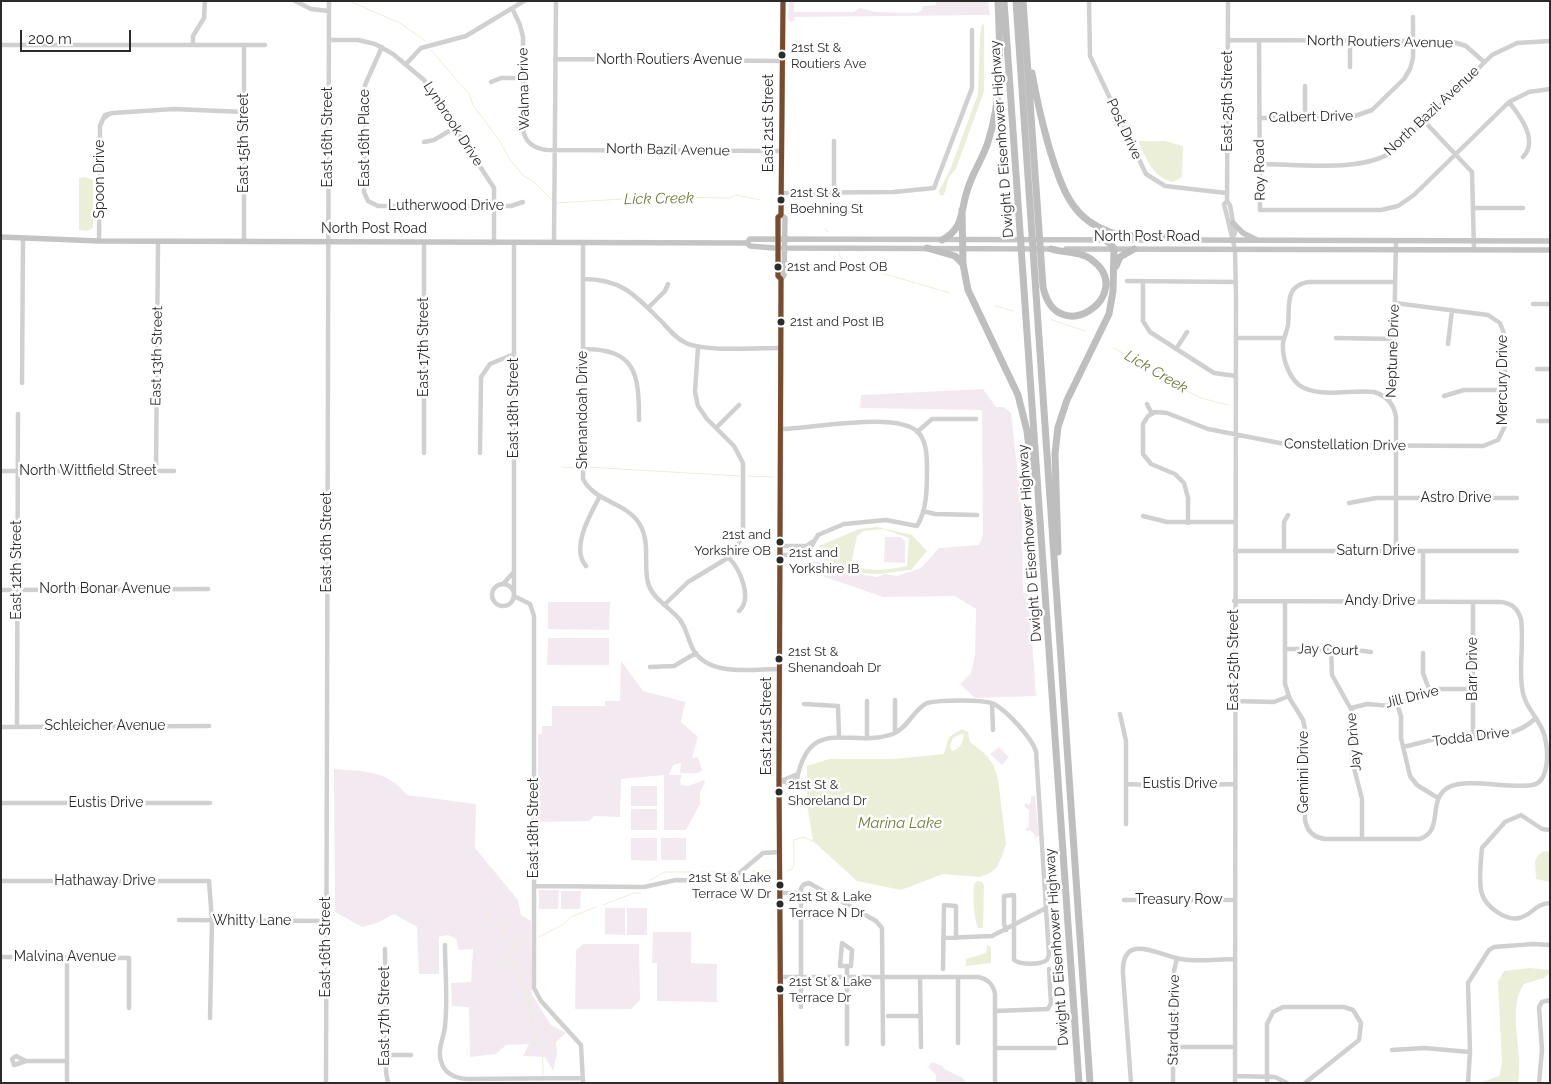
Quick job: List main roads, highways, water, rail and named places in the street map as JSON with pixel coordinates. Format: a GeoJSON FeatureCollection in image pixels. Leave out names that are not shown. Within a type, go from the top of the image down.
{"type":"FeatureCollection","features":[{"type":"Feature","properties":{"kind":"highway"},"geometry":{"type":"LineString","coordinates":[[942,240],[956,230],[970,184],[988,143],[998,99],[1000,74],[998,1]]}},
{"type":"Feature","properties":{"kind":"highway","name":"Dwight D Eisenhower Highway"},"geometry":{"type":"LineString","coordinates":[[1004,1],[1079,1083]]}},
{"type":"Feature","properties":{"kind":"highway","name":"Dwight D Eisenhower Highway"},"geometry":{"type":"LineString","coordinates":[[1016,1],[1090,1083]]}},
{"type":"Feature","properties":{"kind":"highway"},"geometry":{"type":"LineString","coordinates":[[1023,1],[1039,106],[1054,159],[1071,202],[1089,221],[1110,232],[1186,240]]}},
{"type":"Feature","properties":{"kind":"highway"},"geometry":{"type":"LineString","coordinates":[[1023,1],[1043,288],[1048,300],[1056,311],[1071,316],[1088,313],[1100,303],[1105,291],[1105,279],[1100,268],[1086,256],[1048,249]]}},
{"type":"Feature","properties":{"kind":"highway"},"geometry":{"type":"LineString","coordinates":[[962,210],[963,264],[968,290],[973,305],[1008,371],[1024,414],[1030,450],[1047,612]]}},
{"type":"Feature","properties":{"kind":"highway"},"geometry":{"type":"LineString","coordinates":[[1061,648],[1056,440],[1067,400],[1107,320],[1112,301],[1114,249],[1105,240]]}},
{"type":"Feature","properties":{"kind":"highway"},"geometry":{"type":"LineString","coordinates":[[927,248],[955,256],[963,264]]}},
{"type":"Feature","properties":{"kind":"highway"},"geometry":{"type":"LineString","coordinates":[[1114,276],[1120,257],[1134,249]]}},
{"type":"Feature","properties":{"kind":"main road","name":"East 21st Street"},"geometry":{"type":"LineString","coordinates":[[781,1083],[781,279],[778,276],[781,239],[778,218],[781,215],[783,1]]}},
{"type":"Feature","properties":{"kind":"main road"},"geometry":{"type":"LineString","coordinates":[[1234,223],[1243,233],[1257,240]]}},
{"type":"Feature","properties":{"kind":"main road","name":"North Post Road"},"geometry":{"type":"LineString","coordinates":[[1,237],[99,241],[747,243],[750,246],[781,248],[927,248],[1010,240],[1550,241]]}},
{"type":"Feature","properties":{"kind":"main road","name":"North Post Road"},"geometry":{"type":"LineString","coordinates":[[747,243],[750,239],[820,238],[942,240],[963,244],[1010,248],[1048,249],[1550,250]]}},
{"type":"Feature","properties":{"kind":"main road"},"geometry":{"type":"LineString","coordinates":[[820,238],[822,248]]}},
{"type":"Feature","properties":{"kind":"water"},"geometry":{"type":"Polygon","coordinates":[[[982,24],[984,25],[984,91],[956,169],[949,177],[944,195],[940,195],[939,191],[950,170],[978,94],[982,24]]]}},
{"type":"Feature","properties":{"kind":"water"},"geometry":{"type":"Polygon","coordinates":[[[1138,141],[1165,141],[1183,146],[1182,177],[1173,182],[1166,180],[1155,172],[1147,161],[1138,141]]]}},
{"type":"Feature","properties":{"kind":"water"},"geometry":{"type":"Polygon","coordinates":[[[85,177],[93,180],[93,228],[87,231],[79,230],[79,178],[85,177]]]}},
{"type":"Feature","properties":{"kind":"water"},"geometry":{"type":"Polygon","coordinates":[[[877,527],[912,535],[927,551],[911,570],[879,574],[860,572],[828,562],[822,558],[819,546],[859,529],[877,527]],[[883,529],[864,531],[857,536],[851,564],[871,570],[907,566],[909,538],[883,529]]]}},
{"type":"Feature","properties":{"kind":"water","name":"Marina Lake"},"geometry":{"type":"Polygon","coordinates":[[[962,729],[968,732],[970,742],[984,753],[993,764],[998,779],[1006,844],[997,867],[990,873],[980,877],[943,874],[901,890],[857,881],[813,841],[807,804],[807,766],[829,759],[893,759],[944,754],[949,737],[962,729]],[[961,734],[953,738],[950,746],[952,751],[961,745],[964,735],[961,734]]]}},
{"type":"Feature","properties":{"kind":"water"},"geometry":{"type":"Polygon","coordinates":[[[1544,851],[1550,852],[1550,882],[1536,879],[1535,861],[1538,855],[1544,851]]]}},
{"type":"Feature","properties":{"kind":"water"},"geometry":{"type":"Polygon","coordinates":[[[977,881],[982,882],[984,886],[983,928],[978,928],[974,911],[974,884],[977,881]]]}},
{"type":"Feature","properties":{"kind":"water"},"geometry":{"type":"Polygon","coordinates":[[[987,945],[991,947],[991,963],[966,966],[966,959],[986,953],[987,945]]]}},
{"type":"Feature","properties":{"kind":"water"},"geometry":{"type":"Polygon","coordinates":[[[1530,968],[1550,970],[1550,973],[1544,978],[1524,984],[1519,994],[1516,1006],[1519,1058],[1518,1083],[1479,1083],[1499,1076],[1502,1064],[1498,982],[1504,971],[1530,968]]]}},
{"type":"Feature","properties":{"kind":"waterway","name":"Lick Creek"},"geometry":{"type":"LineString","coordinates":[[349,1],[400,23],[425,41]]}},
{"type":"Feature","properties":{"kind":"waterway","name":"Lick Creek"},"geometry":{"type":"LineString","coordinates":[[431,50],[469,93],[473,105],[499,140],[511,161],[524,176],[534,182],[553,201]]}},
{"type":"Feature","properties":{"kind":"waterway","name":"Lick Creek"},"geometry":{"type":"LineString","coordinates":[[557,203],[655,197],[729,198],[736,195],[761,200]]}},
{"type":"Feature","properties":{"kind":"waterway","name":"Lick Creek"},"geometry":{"type":"LineString","coordinates":[[789,206],[794,207]]}},
{"type":"Feature","properties":{"kind":"waterway","name":"Lick Creek"},"geometry":{"type":"LineString","coordinates":[[825,229],[828,232]]}},
{"type":"Feature","properties":{"kind":"waterway","name":"Lick Creek"},"geometry":{"type":"LineString","coordinates":[[839,253],[842,260],[851,264],[950,293]]}},
{"type":"Feature","properties":{"kind":"waterway","name":"Lick Creek"},"geometry":{"type":"LineString","coordinates":[[995,306],[1013,311]]}},
{"type":"Feature","properties":{"kind":"waterway","name":"Lick Creek"},"geometry":{"type":"LineString","coordinates":[[1052,320],[1085,331]]}},
{"type":"Feature","properties":{"kind":"waterway","name":"Lick Creek"},"geometry":{"type":"LineString","coordinates":[[1113,348],[1155,369],[1185,390],[1201,398],[1228,405]]}},
{"type":"Feature","properties":{"kind":"waterway"},"geometry":{"type":"LineString","coordinates":[[562,467],[576,468]]}},
{"type":"Feature","properties":{"kind":"waterway"},"geometry":{"type":"LineString","coordinates":[[586,467],[740,476]]}},
{"type":"Feature","properties":{"kind":"waterway"},"geometry":{"type":"LineString","coordinates":[[748,476],[774,477]]}},
{"type":"Feature","properties":{"kind":"waterway"},"geometry":{"type":"LineString","coordinates":[[787,871],[792,869],[794,865],[794,840],[803,837],[813,841]]}},
{"type":"Feature","properties":{"kind":"waterway"},"geometry":{"type":"LineString","coordinates":[[752,871],[775,871]]}},
{"type":"Feature","properties":{"kind":"waterway"},"geometry":{"type":"LineString","coordinates":[[649,881],[664,872],[692,872]]}},
{"type":"Feature","properties":{"kind":"waterway"},"geometry":{"type":"LineString","coordinates":[[701,872],[732,872]]}},
{"type":"Feature","properties":{"kind":"waterway"},"geometry":{"type":"LineString","coordinates":[[603,905],[634,893],[641,893]]}},
{"type":"Feature","properties":{"kind":"waterway"},"geometry":{"type":"LineString","coordinates":[[539,937],[564,924],[571,917],[596,907]]}},
{"type":"Feature","properties":{"kind":"waterway"},"geometry":{"type":"LineString","coordinates":[[481,910],[519,948],[510,952],[507,958],[518,973],[525,990],[533,1029],[541,1048],[543,1075]]}},
{"type":"Feature","properties":{"kind":"place","name":"21st St & Routiers Ave"},"geometry":{"type":"Point","coordinates":[782,55]}},
{"type":"Feature","properties":{"kind":"place","name":"21st St & Boehning St"},"geometry":{"type":"Point","coordinates":[781,200]}},
{"type":"Feature","properties":{"kind":"place","name":"21st and Post OB"},"geometry":{"type":"Point","coordinates":[778,267]}},
{"type":"Feature","properties":{"kind":"place","name":"21st and Post IB"},"geometry":{"type":"Point","coordinates":[781,322]}},
{"type":"Feature","properties":{"kind":"place","name":"21st and Yorkshire OB"},"geometry":{"type":"Point","coordinates":[780,542]}},
{"type":"Feature","properties":{"kind":"place","name":"21st and Yorkshire IB"},"geometry":{"type":"Point","coordinates":[780,560]}},
{"type":"Feature","properties":{"kind":"place","name":"21st St & Shenandoah Dr"},"geometry":{"type":"Point","coordinates":[779,659]}},
{"type":"Feature","properties":{"kind":"place","name":"21st St & Shoreland Dr"},"geometry":{"type":"Point","coordinates":[779,792]}},
{"type":"Feature","properties":{"kind":"place","name":"21st St & Lake Terrace W Dr"},"geometry":{"type":"Point","coordinates":[780,885]}},
{"type":"Feature","properties":{"kind":"place","name":"21st St & Lake Terrace N Dr"},"geometry":{"type":"Point","coordinates":[780,904]}},
{"type":"Feature","properties":{"kind":"place","name":"21st St & Lake Terrace Dr"},"geometry":{"type":"Point","coordinates":[780,989]}}]}
